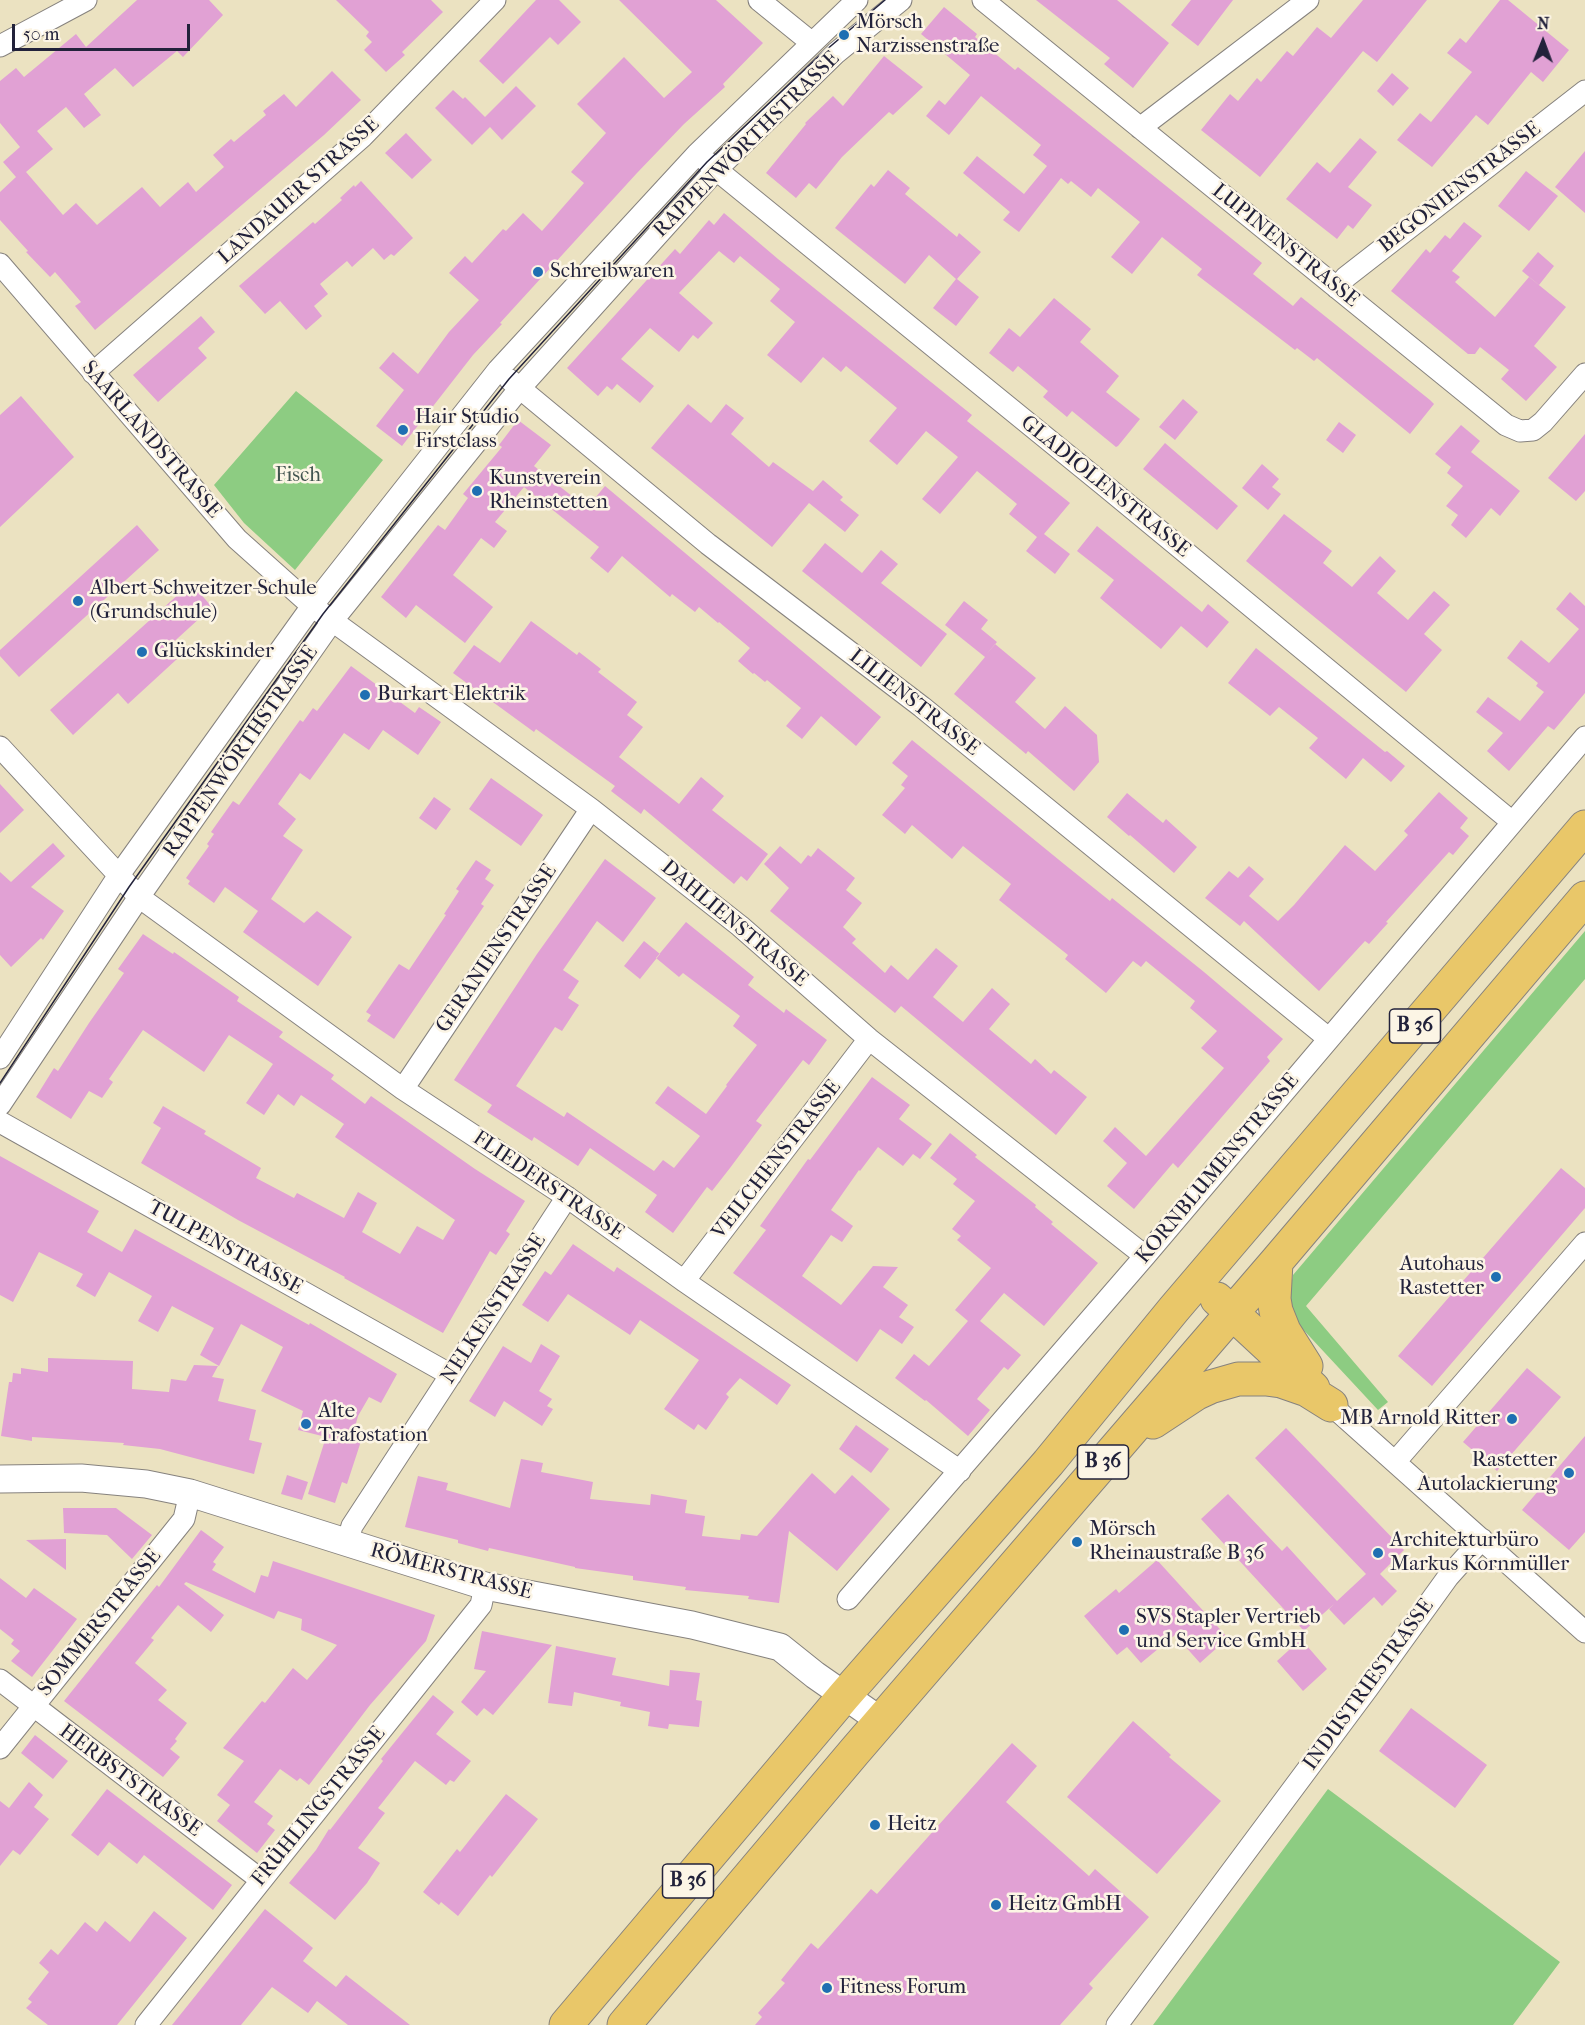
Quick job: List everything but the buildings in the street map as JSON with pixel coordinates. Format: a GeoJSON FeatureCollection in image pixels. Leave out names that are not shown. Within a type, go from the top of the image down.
{"type":"FeatureCollection","features":[{"type":"Feature","properties":{"kind":"main road","name":"B 36"},"geometry":{"type":"LineString","coordinates":[[566,2025],[844,1696],[1048,1463],[1198,1282],[1585,827]]}},
{"type":"Feature","properties":{"kind":"main road","name":"B 36"},"geometry":{"type":"LineString","coordinates":[[624,2025],[1585,898]]}},
{"type":"Feature","properties":{"kind":"main road"},"geometry":{"type":"LineString","coordinates":[[1276,1262],[1274,1299],[1278,1317],[1295,1350],[1330,1405]]}},
{"type":"Feature","properties":{"kind":"main road"},"geometry":{"type":"LineString","coordinates":[[1198,1282],[1233,1312],[1330,1405]]}},
{"type":"Feature","properties":{"kind":"main road"},"geometry":{"type":"LineString","coordinates":[[1121,1442],[1197,1393],[1238,1379],[1266,1378],[1281,1381],[1306,1390],[1330,1405]]}},
{"type":"Feature","properties":{"kind":"street"},"geometry":{"type":"LineString","coordinates":[[0,46],[86,0]]}},
{"type":"Feature","properties":{"kind":"street","name":"LANDAUER STRASSE"},"geometry":{"type":"LineString","coordinates":[[93,373],[363,136],[495,0]]}},
{"type":"Feature","properties":{"kind":"street"},"geometry":{"type":"LineString","coordinates":[[759,0],[812,43]]}},
{"type":"Feature","properties":{"kind":"street","name":"RAPPENWÖRTHSTRASSE"},"geometry":{"type":"LineString","coordinates":[[0,1058],[119,875],[312,606],[498,370],[698,154],[857,0]]}},
{"type":"Feature","properties":{"kind":"street","name":"RAPPENWÖRTHSTRASSE"},"geometry":{"type":"LineString","coordinates":[[0,1105],[139,897],[333,620],[520,388],[716,170],[826,62],[901,0]]}},
{"type":"Feature","properties":{"kind":"street","name":"LUPINENSTRASSE"},"geometry":{"type":"LineString","coordinates":[[983,0],[1506,425],[1520,431],[1533,430],[1544,422],[1585,374]]}},
{"type":"Feature","properties":{"kind":"street"},"geometry":{"type":"LineString","coordinates":[[1140,128],[1308,0]]}},
{"type":"Feature","properties":{"kind":"street","name":"BEGONIENSTRASSE"},"geometry":{"type":"LineString","coordinates":[[1337,288],[1346,277],[1585,91]]}},
{"type":"Feature","properties":{"kind":"street","name":"GLADIOLENSTRASSE"},"geometry":{"type":"LineString","coordinates":[[698,154],[1511,821]]}},
{"type":"Feature","properties":{"kind":"street","name":"SAARLANDSTRASSE"},"geometry":{"type":"LineString","coordinates":[[0,264],[237,539],[312,606]]}},
{"type":"Feature","properties":{"kind":"street","name":"LILIENSTRASSE"},"geometry":{"type":"LineString","coordinates":[[498,370],[708,544],[922,707],[1328,1038]]}},
{"type":"Feature","properties":{"kind":"street","name":"DAHLIENSTRASSE"},"geometry":{"type":"LineString","coordinates":[[312,606],[591,809],[740,926],[870,1039],[1145,1256]]}},
{"type":"Feature","properties":{"kind":"street","name":"KORNBLUMENSTRASSE"},"geometry":{"type":"LineString","coordinates":[[849,1599],[1145,1256],[1511,821],[1585,737]]}},
{"type":"Feature","properties":{"kind":"street","name":"FLIEDERSTRASSE"},"geometry":{"type":"LineString","coordinates":[[0,747],[139,897],[403,1089],[567,1197],[684,1281],[960,1471]]}},
{"type":"Feature","properties":{"kind":"street","name":"GERANIENSTRASSE"},"geometry":{"type":"LineString","coordinates":[[403,1089],[591,809]]}},
{"type":"Feature","properties":{"kind":"street","name":"VEILCHENSTRASSE"},"geometry":{"type":"LineString","coordinates":[[684,1281],[870,1039]]}},
{"type":"Feature","properties":{"kind":"street","name":"TULPENSTRASSE"},"geometry":{"type":"LineString","coordinates":[[0,1122],[451,1375]]}},
{"type":"Feature","properties":{"kind":"street","name":"NELKENSTRASSE"},"geometry":{"type":"LineString","coordinates":[[347,1543],[352,1526],[567,1197]]}},
{"type":"Feature","properties":{"kind":"street"},"geometry":{"type":"LineString","coordinates":[[1395,1462],[1585,1243]]}},
{"type":"Feature","properties":{"kind":"street"},"geometry":{"type":"LineString","coordinates":[[1330,1405],[1585,1632]]}},
{"type":"Feature","properties":{"kind":"street","name":"RÖMERSTRASSE"},"geometry":{"type":"LineString","coordinates":[[0,1479],[81,1478],[146,1485],[190,1493],[485,1586],[692,1625],[780,1647],[881,1721]]}},
{"type":"Feature","properties":{"kind":"street","name":"SOMMERSTRASSE"},"geometry":{"type":"LineString","coordinates":[[0,1748],[184,1519],[190,1493]]}},
{"type":"Feature","properties":{"kind":"street","name":"INDUSTRIESTRASSE"},"geometry":{"type":"LineString","coordinates":[[1117,2025],[1448,1577],[1482,1539]]}},
{"type":"Feature","properties":{"kind":"street","name":"FRÜHLINGSTRASSE"},"geometry":{"type":"LineString","coordinates":[[146,2025],[481,1605],[485,1586]]}},
{"type":"Feature","properties":{"kind":"street","name":"HERBSTSTRASSE"},"geometry":{"type":"LineString","coordinates":[[0,1680],[261,1880]]}},
{"type":"Feature","properties":{"kind":"green space","name":"Fisch"},"geometry":{"type":"Polygon","coordinates":[[[296,391],[383,460],[295,570],[244,523],[214,485],[296,391]]]}},
{"type":"Feature","properties":{"kind":"green space"},"geometry":{"type":"Polygon","coordinates":[[[1585,931],[1585,979],[1306,1306],[1388,1402],[1378,1410],[1298,1324],[1289,1297],[1293,1275],[1585,931]]]}},
{"type":"Feature","properties":{"kind":"green space"},"geometry":{"type":"Polygon","coordinates":[[[1328,1789],[1560,1962],[1513,2025],[1153,2025],[1328,1789]]]}},
{"type":"Feature","properties":{"kind":"tram line"},"geometry":{"type":"LineString","coordinates":[[0,1083],[129,887],[323,614],[509,379],[707,162],[819,56],[885,0]]}},
{"type":"Feature","properties":{"kind":"place","name":"Mörsch Narzissenstraße"},"geometry":{"type":"Point","coordinates":[844,35]}},
{"type":"Feature","properties":{"kind":"place","name":"Schreibwaren"},"geometry":{"type":"Point","coordinates":[538,272]}},
{"type":"Feature","properties":{"kind":"place","name":"Hair Studio Firstclass"},"geometry":{"type":"Point","coordinates":[403,430]}},
{"type":"Feature","properties":{"kind":"place","name":"Kunstverein Rheinstetten"},"geometry":{"type":"Point","coordinates":[477,491]}},
{"type":"Feature","properties":{"kind":"place","name":"Albert-Schweitzer-Schule (Grundschule)"},"geometry":{"type":"Point","coordinates":[78,601]}},
{"type":"Feature","properties":{"kind":"place","name":"Glückskinder"},"geometry":{"type":"Point","coordinates":[142,652]}},
{"type":"Feature","properties":{"kind":"place","name":"Burkart Elektrik"},"geometry":{"type":"Point","coordinates":[365,695]}},
{"type":"Feature","properties":{"kind":"place","name":"Autohaus Rastetter"},"geometry":{"type":"Point","coordinates":[1496,1277]}},
{"type":"Feature","properties":{"kind":"place","name":"MB Arnold Ritter"},"geometry":{"type":"Point","coordinates":[1512,1419]}},
{"type":"Feature","properties":{"kind":"place","name":"Alte Trafostation"},"geometry":{"type":"Point","coordinates":[306,1424]}},
{"type":"Feature","properties":{"kind":"place","name":"Rastetter Autolackierung"},"geometry":{"type":"Point","coordinates":[1569,1473]}},
{"type":"Feature","properties":{"kind":"place","name":"Mörsch Rheinaustraße B 36"},"geometry":{"type":"Point","coordinates":[1077,1542]}},
{"type":"Feature","properties":{"kind":"place","name":"Architekturbüro Markus Kornmüller"},"geometry":{"type":"Point","coordinates":[1378,1553]}},
{"type":"Feature","properties":{"kind":"place","name":"SVS Stapler Vertrieb und Service GmbH"},"geometry":{"type":"Point","coordinates":[1124,1630]}},
{"type":"Feature","properties":{"kind":"place","name":"Heitz"},"geometry":{"type":"Point","coordinates":[875,1825]}},
{"type":"Feature","properties":{"kind":"place","name":"Heitz GmbH"},"geometry":{"type":"Point","coordinates":[996,1905]}},
{"type":"Feature","properties":{"kind":"place","name":"Fitness Forum"},"geometry":{"type":"Point","coordinates":[827,1988]}}]}
